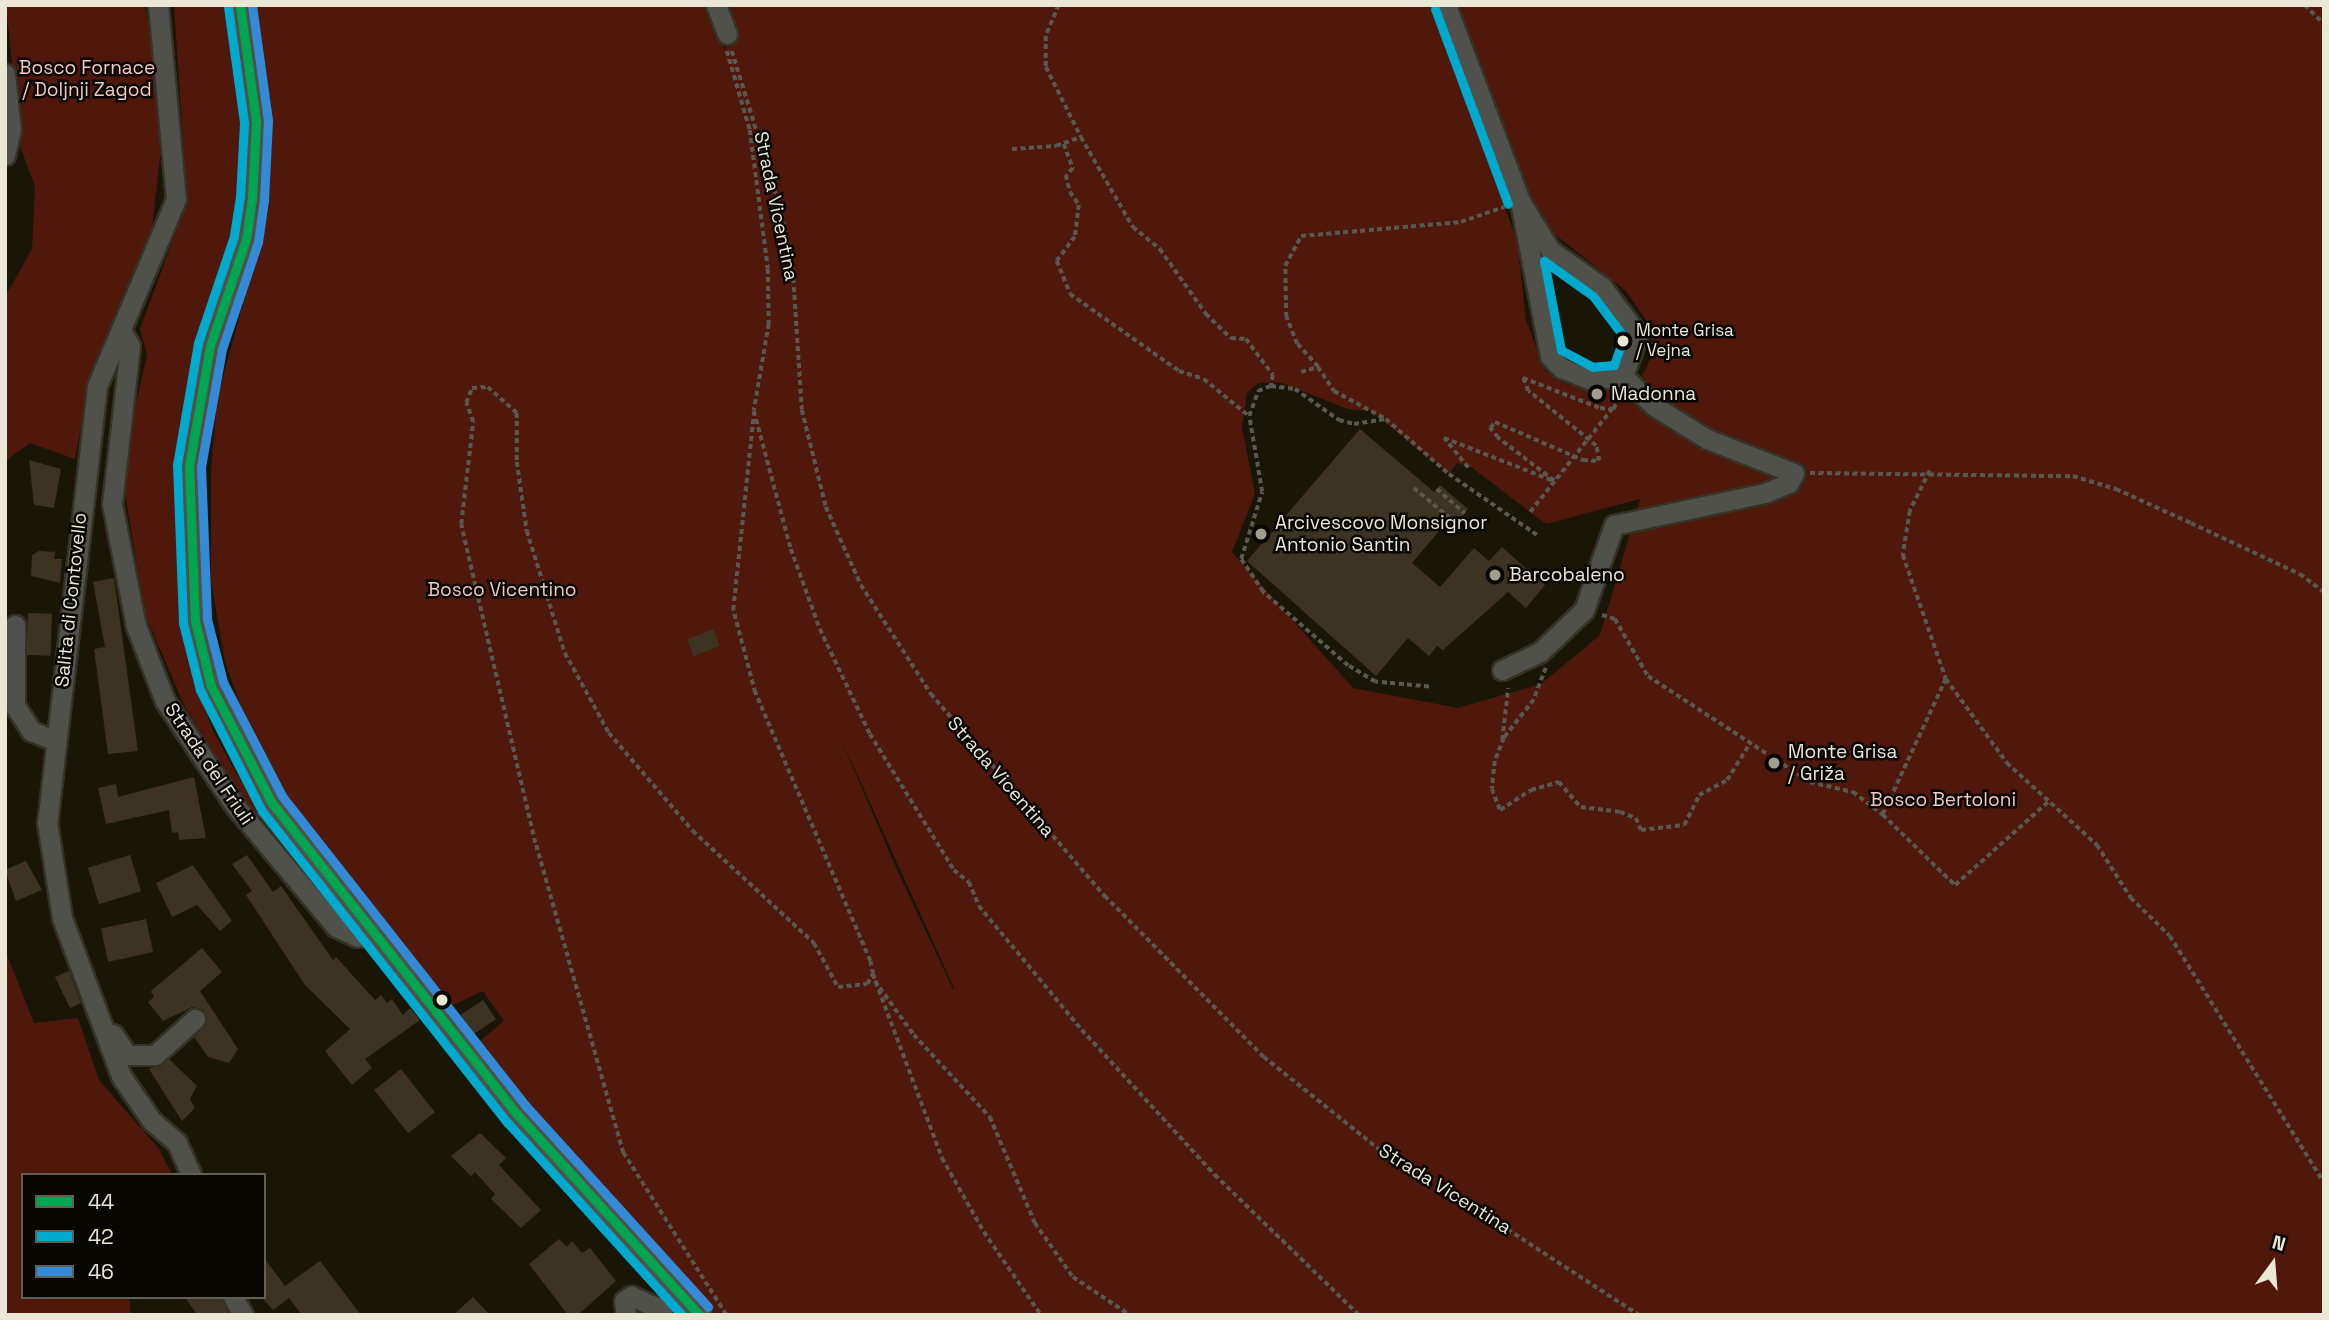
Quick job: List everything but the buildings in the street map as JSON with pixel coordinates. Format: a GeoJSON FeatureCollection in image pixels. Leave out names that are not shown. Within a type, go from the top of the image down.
{"type":"FeatureCollection","features":[{"type":"Feature","properties":{"kind":"main road","name":"Strada del Friuli"},"geometry":{"type":"LineString","coordinates":[[240,5],[253,84],[256,159],[246,239],[196,409],[188,513],[195,621],[211,686],[245,760],[374,934],[517,1114],[699,1315]]}},
{"type":"Feature","properties":{"kind":"street","name":"Salita di Contovello"},"geometry":{"type":"LineString","coordinates":[[158,5],[176,199],[97,386],[66,674],[53,740],[48,796],[50,864],[62,918],[103,1032],[134,1100],[177,1143],[190,1173]]}},
{"type":"Feature","properties":{"kind":"street"},"geometry":{"type":"LineString","coordinates":[[716,5],[727,34]]}},
{"type":"Feature","properties":{"kind":"street"},"geometry":{"type":"LineString","coordinates":[[1446,5],[1520,201],[1550,356],[1561,368],[1591,380],[1623,376]]}},
{"type":"Feature","properties":{"kind":"street"},"geometry":{"type":"LineString","coordinates":[[5,74],[11,129],[5,155]]}},
{"type":"Feature","properties":{"kind":"street"},"geometry":{"type":"LineString","coordinates":[[1520,201],[1550,250],[1602,287],[1630,317],[1637,347],[1623,376]]}},
{"type":"Feature","properties":{"kind":"street","name":"Strada del Friuli"},"geometry":{"type":"LineString","coordinates":[[122,331],[130,346],[112,504],[136,626],[165,701],[235,806],[335,927],[357,937],[374,934]]}},
{"type":"Feature","properties":{"kind":"street"},"geometry":{"type":"LineString","coordinates":[[1507,668],[1549,645],[1584,610],[1614,525],[1765,493],[1789,483],[1794,473],[1707,439],[1654,406],[1623,376]]}},
{"type":"Feature","properties":{"kind":"street"},"geometry":{"type":"LineString","coordinates":[[15,625],[16,706],[31,731],[53,740]]}},
{"type":"Feature","properties":{"kind":"street"},"geometry":{"type":"LineString","coordinates":[[103,1032],[111,1032],[127,1055],[155,1055],[195,1019]]}},
{"type":"Feature","properties":{"kind":"street"},"geometry":{"type":"LineString","coordinates":[[626,1315],[624,1301],[631,1296],[660,1309],[679,1293]]}},
{"type":"Feature","properties":{"kind":"street"},"geometry":{"type":"LineString","coordinates":[[234,1299],[243,1315]]}},
{"type":"Feature","properties":{"kind":"path"},"geometry":{"type":"LineString","coordinates":[[1059,5],[1046,36],[1046,67],[1081,137],[1133,227],[1160,249],[1206,314],[1231,338],[1246,339],[1273,375],[1271,386]]}},
{"type":"Feature","properties":{"kind":"path"},"geometry":{"type":"LineString","coordinates":[[2305,5],[2324,24]]}},
{"type":"Feature","properties":{"kind":"path"},"geometry":{"type":"LineString","coordinates":[[727,34],[728,67],[750,130],[768,269],[769,324],[754,411],[752,461],[733,610],[755,693],[873,974],[942,1158],[984,1232],[1041,1315]]}},
{"type":"Feature","properties":{"kind":"path","name":"Strada Vicentina"},"geometry":{"type":"LineString","coordinates":[[727,34],[764,143],[782,214],[793,270],[802,410],[827,507],[861,585],[931,694],[1124,916],[1264,1057],[1389,1157],[1416,1169],[1639,1315]]}},
{"type":"Feature","properties":{"kind":"path"},"geometry":{"type":"LineString","coordinates":[[1012,149],[1064,144],[1081,137]]}},
{"type":"Feature","properties":{"kind":"path"},"geometry":{"type":"LineString","coordinates":[[1064,144],[1073,169],[1066,176],[1070,192],[1079,205],[1075,237],[1057,261],[1070,294],[1179,371],[1204,379],[1249,416]]}},
{"type":"Feature","properties":{"kind":"path"},"geometry":{"type":"LineString","coordinates":[[1520,201],[1461,222],[1301,236],[1286,267],[1286,317],[1297,344],[1318,367],[1334,391],[1386,419],[1449,474],[1536,535]]}},
{"type":"Feature","properties":{"kind":"path"},"geometry":{"type":"LineString","coordinates":[[1301,372],[1318,367]]}},
{"type":"Feature","properties":{"kind":"path"},"geometry":{"type":"LineString","coordinates":[[1530,512],[1613,409],[1626,387],[1623,376]]}},
{"type":"Feature","properties":{"kind":"path"},"geometry":{"type":"LineString","coordinates":[[1554,481],[1498,438],[1490,425],[1507,425],[1599,461],[1601,453],[1520,381],[1530,378],[1567,398],[1613,409]]}},
{"type":"Feature","properties":{"kind":"path"},"geometry":{"type":"LineString","coordinates":[[1386,419],[1354,424],[1339,420],[1295,389],[1271,386],[1258,391],[1249,416],[1262,492],[1241,559],[1262,592],[1313,638],[1375,682],[1429,687]]}},
{"type":"Feature","properties":{"kind":"path"},"geometry":{"type":"LineString","coordinates":[[726,1315],[623,1153],[535,843],[461,524],[474,422],[466,403],[472,388],[488,387],[517,413],[517,462],[527,531],[565,653],[609,733],[693,831],[814,943],[838,987],[853,989],[873,974]]}},
{"type":"Feature","properties":{"kind":"path"},"geometry":{"type":"LineString","coordinates":[[754,411],[791,549],[820,629],[870,734],[954,870],[1117,1071],[1359,1315]]}},
{"type":"Feature","properties":{"kind":"path"},"geometry":{"type":"LineString","coordinates":[[1468,468],[1444,439],[1554,481]]}},
{"type":"Feature","properties":{"kind":"path"},"geometry":{"type":"LineString","coordinates":[[1794,473],[1930,471],[2073,476],[2116,489],[2301,575],[2324,592]]}},
{"type":"Feature","properties":{"kind":"path"},"geometry":{"type":"LineString","coordinates":[[1930,471],[1910,511],[1903,555],[1946,680],[2007,762],[2096,845],[2131,898],[2170,936],[2324,1182]]}},
{"type":"Feature","properties":{"kind":"path"},"geometry":{"type":"LineString","coordinates":[[1414,488],[1456,523]]}},
{"type":"Feature","properties":{"kind":"path"},"geometry":{"type":"LineString","coordinates":[[1437,489],[1465,513]]}},
{"type":"Feature","properties":{"kind":"path"},"geometry":{"type":"LineString","coordinates":[[1584,610],[1615,618],[1647,676],[1810,782],[1853,792],[1884,815],[1955,885],[2050,800]]}},
{"type":"Feature","properties":{"kind":"path"},"geometry":{"type":"LineString","coordinates":[[1502,743],[1534,701],[1546,675],[1549,645]]}},
{"type":"Feature","properties":{"kind":"path"},"geometry":{"type":"LineString","coordinates":[[1507,668],[1502,743],[1492,789],[1500,810],[1531,790],[1559,782],[1581,807],[1620,812],[1636,818],[1641,830],[1684,825],[1699,795],[1727,780],[1750,743]]}},
{"type":"Feature","properties":{"kind":"path"},"geometry":{"type":"LineString","coordinates":[[1884,815],[1946,680]]}},
{"type":"Feature","properties":{"kind":"path"},"geometry":{"type":"LineString","coordinates":[[875,981],[914,1035],[990,1117],[1035,1223],[1073,1277],[1130,1315]]}},
{"type":"Feature","properties":{"kind":"green space","name":"Bosco Fornace / Doljnji Zagod"},"geometry":{"type":"Polygon","coordinates":[[[6,5],[145,5],[157,68],[161,148],[151,237],[90,380],[75,459],[30,443],[5,461],[5,297],[32,249],[35,187],[21,149],[6,5]]]}},
{"type":"Feature","properties":{"kind":"green space"},"geometry":{"type":"Polygon","coordinates":[[[174,5],[227,5],[247,159],[224,265],[194,366],[178,479],[179,557],[192,671],[212,729],[236,773],[339,920],[240,793],[184,705],[145,614],[125,493],[131,424],[147,355],[140,329],[187,202],[174,5]]]}},
{"type":"Feature","properties":{"kind":"green space"},"geometry":{"type":"Polygon","coordinates":[[[256,5],[710,5],[724,50],[736,33],[727,5],[1431,5],[1517,241],[1526,320],[1545,371],[1568,385],[1609,390],[1636,404],[1649,386],[1642,376],[1653,354],[1648,323],[1626,291],[1547,228],[1531,204],[1458,5],[2324,5],[2324,1315],[717,1315],[476,1044],[504,1021],[483,991],[449,1007],[287,800],[250,733],[225,662],[211,581],[211,472],[217,398],[261,238],[269,174],[271,109],[256,5]],[[1279,382],[1258,383],[1247,393],[1242,427],[1255,494],[1232,552],[1353,688],[1458,708],[1541,684],[1600,635],[1640,499],[1546,524],[1471,467],[1457,463],[1449,474],[1371,411],[1348,409],[1279,382]],[[837,730],[897,870],[953,989],[954,988],[837,730]]]}},
{"type":"Feature","properties":{"kind":"green space"},"geometry":{"type":"Polygon","coordinates":[[[5,950],[34,1023],[78,1018],[99,1080],[159,1149],[171,1173],[21,1173],[21,1299],[129,1299],[131,1315],[5,1315],[5,950]]]}},
{"type":"Feature","properties":{"kind":"transit line","name":"44"},"geometry":{"type":"LineString","coordinates":[[240,5],[256,122],[252,198],[246,239],[210,346],[189,466],[195,621],[211,686],[272,803],[517,1114],[699,1315]]}},
{"type":"Feature","properties":{"kind":"transit line","name":"46"},"geometry":{"type":"LineString","coordinates":[[252,5],[268,121],[264,200],[258,242],[222,349],[201,467],[207,619],[223,682],[282,796],[526,1106],[708,1307]]}},
{"type":"Feature","properties":{"kind":"transit line","name":"42"},"geometry":{"type":"LineString","coordinates":[[228,7],[244,123],[240,197],[234,236],[198,343],[177,465],[183,623],[200,690],[262,811],[507,1122],[682,1315]]}},
{"type":"Feature","properties":{"kind":"transit line","name":"42"},"geometry":{"type":"LineString","coordinates":[[1435,9],[1508,204]]}},
{"type":"Feature","properties":{"kind":"transit line","name":"42"},"geometry":{"type":"LineString","coordinates":[[1544,261],[1593,296],[1624,337],[1614,365],[1593,367],[1561,350],[1544,261]]}},
{"type":"Feature","properties":{"kind":"place","name":"Monte Grisa / Vejna"},"geometry":{"type":"Point","coordinates":[1623,341]}},
{"type":"Feature","properties":{"kind":"place","name":"Madonna"},"geometry":{"type":"Point","coordinates":[1597,394]}},
{"type":"Feature","properties":{"kind":"place","name":"Arcivescovo Monsignor Antonio Santin"},"geometry":{"type":"Point","coordinates":[1261,534]}},
{"type":"Feature","properties":{"kind":"place","name":"Barcobaleno"},"geometry":{"type":"Point","coordinates":[1495,575]}},
{"type":"Feature","properties":{"kind":"place","name":"Monte Grisa / Griža"},"geometry":{"type":"Point","coordinates":[1774,763]}},
{"type":"Feature","properties":{"kind":"park label","name":"Bosco Vicentino"},"geometry":{"type":"Point","coordinates":[502,590]}},
{"type":"Feature","properties":{"kind":"park label","name":"Bosco Bertoloni"},"geometry":{"type":"Point","coordinates":[1943,800]}}]}
